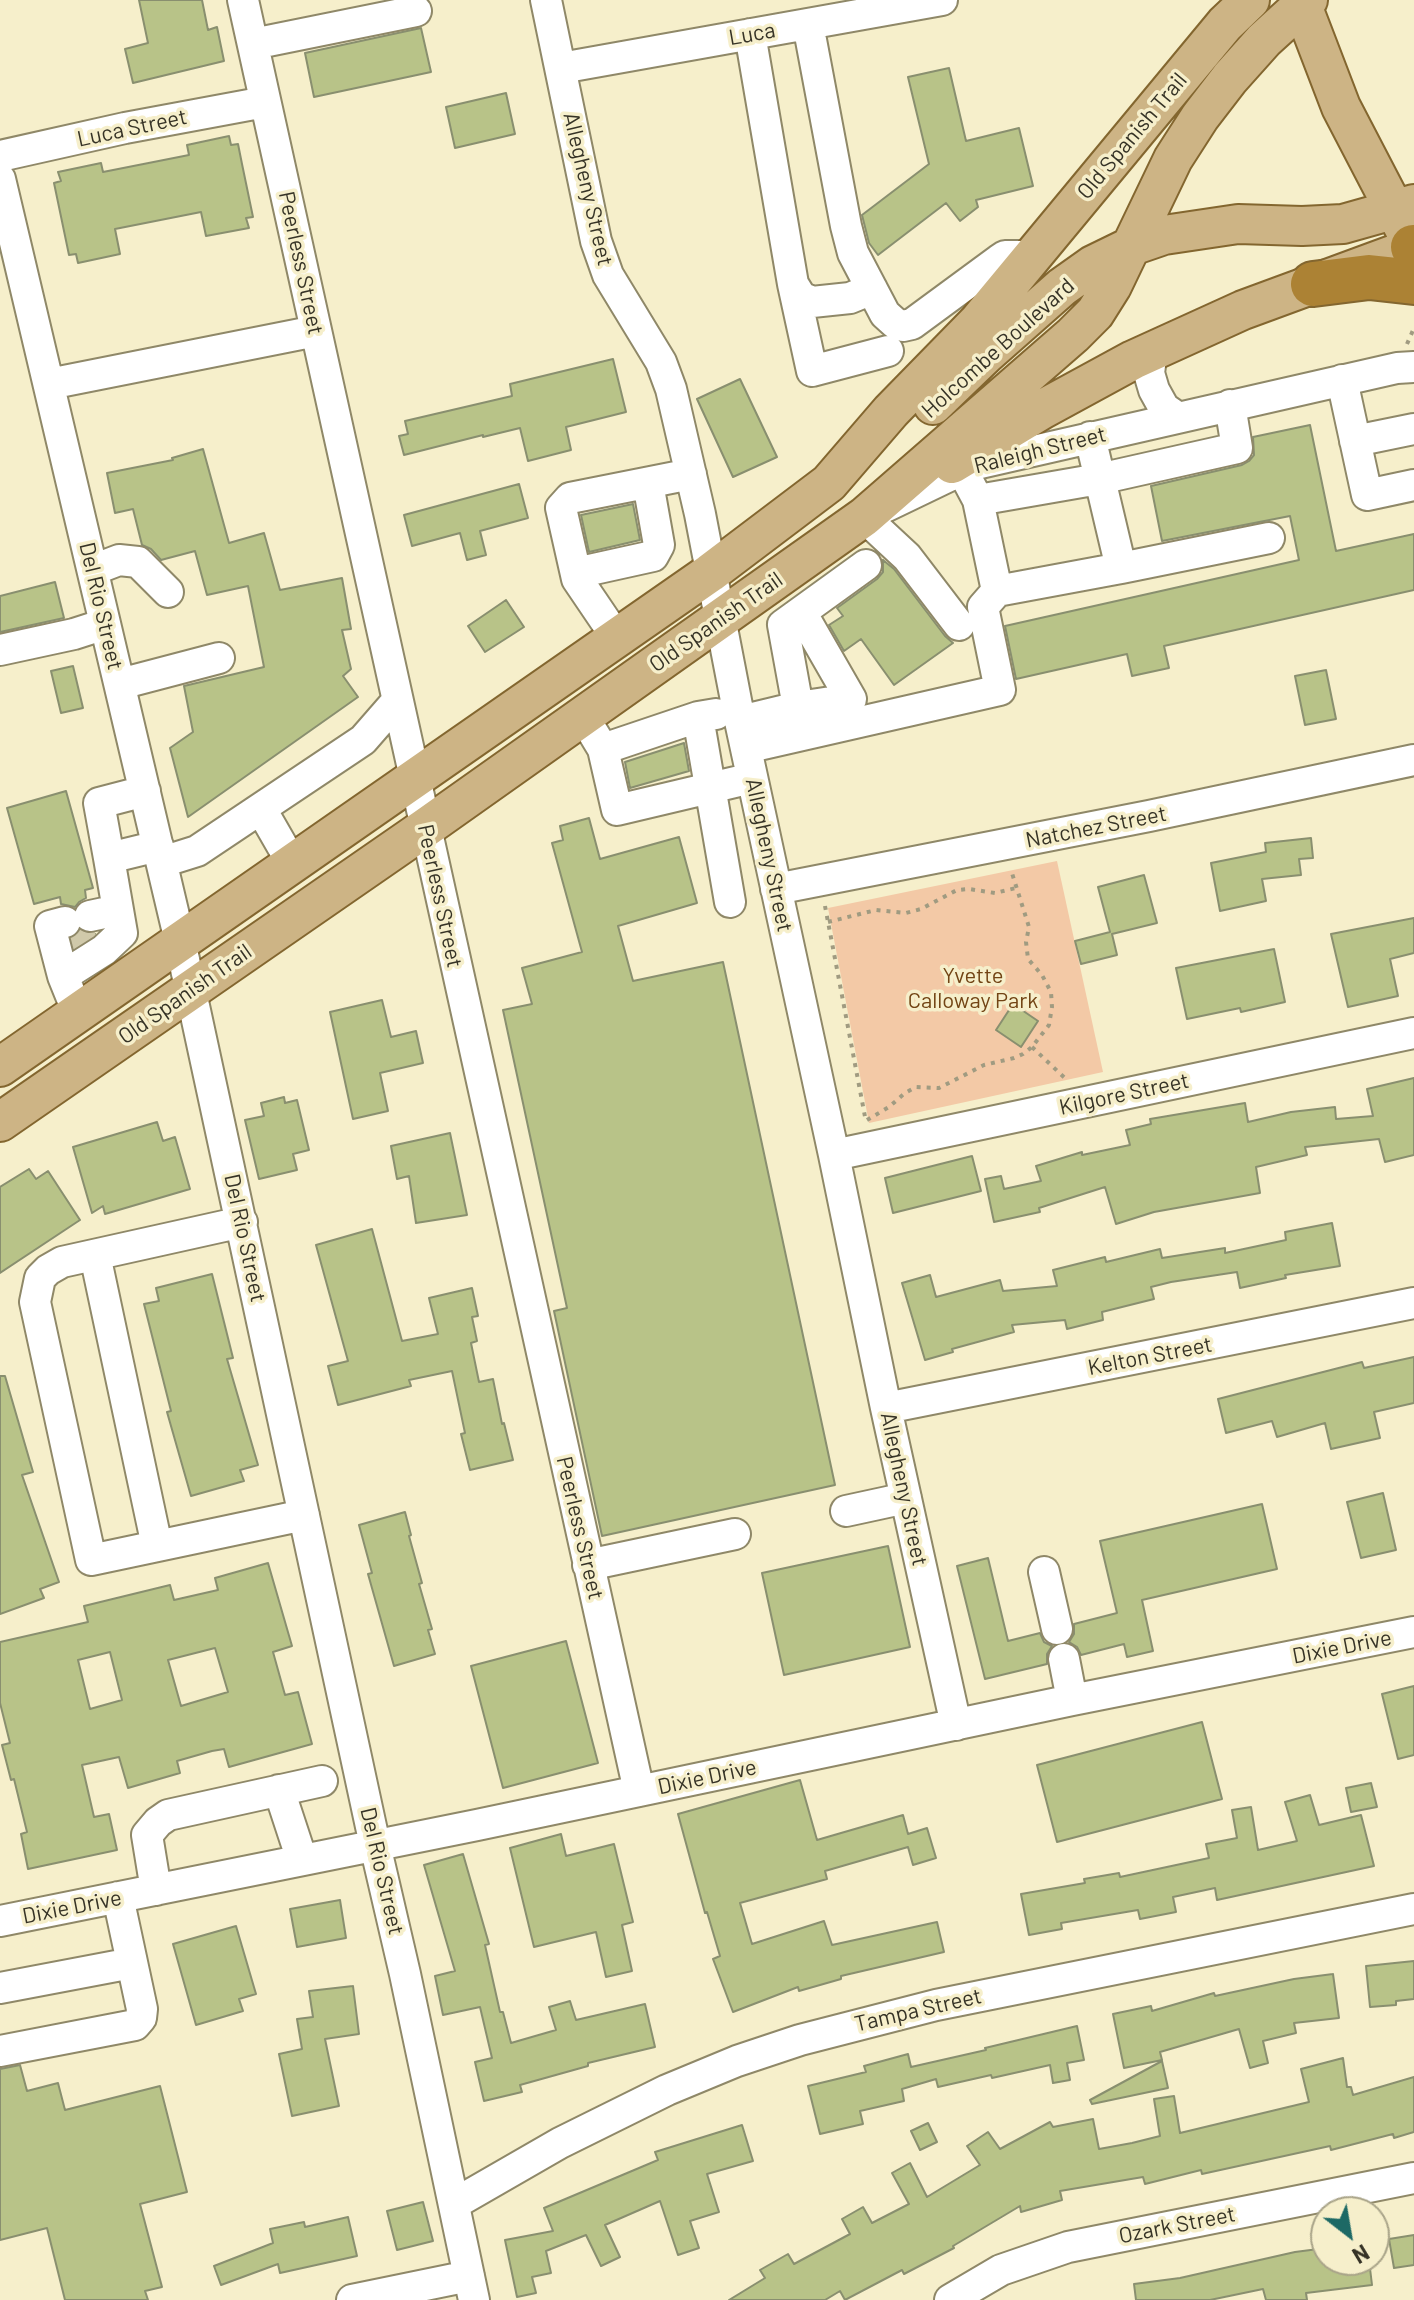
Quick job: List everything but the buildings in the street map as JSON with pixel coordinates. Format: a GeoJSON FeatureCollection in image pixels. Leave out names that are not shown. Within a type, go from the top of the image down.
{"type":"FeatureCollection","features":[{"type":"Feature","properties":{"kind":"highway"},"geometry":{"type":"LineString","coordinates":[[1313,284],[1369,277],[1414,282]]}},
{"type":"Feature","properties":{"kind":"main road","name":"Old Spanish Trail"},"geometry":{"type":"LineString","coordinates":[[0,1067],[710,573],[829,483],[978,322],[1225,24],[1250,0]]}},
{"type":"Feature","properties":{"kind":"main road","name":"Old Spanish Trail"},"geometry":{"type":"LineString","coordinates":[[0,1122],[425,828],[864,517],[1095,313],[1112,286],[1173,159],[1200,117],[1238,68],[1303,2]]}},
{"type":"Feature","properties":{"kind":"main road"},"geometry":{"type":"LineString","coordinates":[[864,517],[1043,409],[1152,351],[1243,310],[1313,284],[1410,231],[1341,107],[1303,2]]}},
{"type":"Feature","properties":{"kind":"main road","name":"Holcombe Boulevard"},"geometry":{"type":"LineString","coordinates":[[829,483],[909,429],[985,355],[1062,287],[1093,265],[1132,246],[1164,235],[1238,224],[1343,224],[1410,231]]}},
{"type":"Feature","properties":{"kind":"street","name":"Peerless Street"},"geometry":{"type":"LineString","coordinates":[[243,0],[639,1791]]}},
{"type":"Feature","properties":{"kind":"street","name":"Allegheny Street"},"geometry":{"type":"LineString","coordinates":[[546,0],[596,241],[608,275],[661,362],[671,389],[956,1725]]}},
{"type":"Feature","properties":{"kind":"street","name":"Luca"},"geometry":{"type":"LineString","coordinates":[[561,68],[750,34],[816,15],[942,0]]}},
{"type":"Feature","properties":{"kind":"street"},"geometry":{"type":"LineString","coordinates":[[253,44],[416,11]]}},
{"type":"Feature","properties":{"kind":"street"},"geometry":{"type":"LineString","coordinates":[[816,15],[846,226],[853,253],[885,314],[912,390]]}},
{"type":"Feature","properties":{"kind":"street"},"geometry":{"type":"LineString","coordinates":[[750,34],[793,284],[812,371],[891,337],[1005,256],[1033,256]]}},
{"type":"Feature","properties":{"kind":"street","name":"Luca Street"},"geometry":{"type":"LineString","coordinates":[[0,156],[125,128],[265,102]]}},
{"type":"Feature","properties":{"kind":"street","name":"Del Rio Street"},"geometry":{"type":"LineString","coordinates":[[0,179],[191,990],[229,1225],[304,1515],[472,2288]]}},
{"type":"Feature","properties":{"kind":"street"},"geometry":{"type":"LineString","coordinates":[[793,284],[801,297],[812,302],[850,298],[872,289]]}},
{"type":"Feature","properties":{"kind":"street"},"geometry":{"type":"LineString","coordinates":[[49,384],[316,331]]}},
{"type":"Feature","properties":{"kind":"street"},"geometry":{"type":"LineString","coordinates":[[1152,351],[1149,373],[1154,390],[1164,408],[1177,417]]}},
{"type":"Feature","properties":{"kind":"street","name":"Raleigh Street"},"geometry":{"type":"LineString","coordinates":[[864,517],[972,465],[1342,380],[1414,367]]}},
{"type":"Feature","properties":{"kind":"street"},"geometry":{"type":"LineString","coordinates":[[1342,380],[1367,495],[1414,485]]}},
{"type":"Feature","properties":{"kind":"street"},"geometry":{"type":"LineString","coordinates":[[978,500],[1099,479],[1237,448],[1230,405]]}},
{"type":"Feature","properties":{"kind":"street"},"geometry":{"type":"LineString","coordinates":[[1355,441],[1414,429]]}},
{"type":"Feature","properties":{"kind":"street"},"geometry":{"type":"LineString","coordinates":[[1090,437],[1121,568]]}},
{"type":"Feature","properties":{"kind":"street"},"geometry":{"type":"LineString","coordinates":[[962,470],[978,500],[997,591]]}},
{"type":"Feature","properties":{"kind":"street"},"geometry":{"type":"LineString","coordinates":[[617,638],[577,579],[561,508],[570,498],[691,474]]}},
{"type":"Feature","properties":{"kind":"street"},"geometry":{"type":"LineString","coordinates":[[576,573],[653,556],[659,545],[648,483]]}},
{"type":"Feature","properties":{"kind":"street"},"geometry":{"type":"LineString","coordinates":[[864,517],[907,557],[959,625]]}},
{"type":"Feature","properties":{"kind":"street"},"geometry":{"type":"LineString","coordinates":[[603,749],[698,717],[741,727],[1000,690],[983,607],[997,591],[1269,538]]}},
{"type":"Feature","properties":{"kind":"street"},"geometry":{"type":"LineString","coordinates":[[93,570],[119,560],[138,562],[168,592]]}},
{"type":"Feature","properties":{"kind":"street"},"geometry":{"type":"LineString","coordinates":[[798,707],[783,625],[866,565]]}},
{"type":"Feature","properties":{"kind":"street"},"geometry":{"type":"LineString","coordinates":[[741,727],[798,707],[851,699],[801,612]]}},
{"type":"Feature","properties":{"kind":"street"},"geometry":{"type":"LineString","coordinates":[[0,650],[105,624]]}},
{"type":"Feature","properties":{"kind":"street"},"geometry":{"type":"LineString","coordinates":[[120,684],[219,658]]}},
{"type":"Feature","properties":{"kind":"street"},"geometry":{"type":"LineString","coordinates":[[109,858],[197,851],[363,740],[397,701]]}},
{"type":"Feature","properties":{"kind":"street"},"geometry":{"type":"LineString","coordinates":[[583,716],[603,749],[617,810],[752,778]]}},
{"type":"Feature","properties":{"kind":"street"},"geometry":{"type":"LineString","coordinates":[[698,717],[730,902]]}},
{"type":"Feature","properties":{"kind":"street","name":"Natchez Street"},"geometry":{"type":"LineString","coordinates":[[724,868],[820,881],[1414,760]]}},
{"type":"Feature","properties":{"kind":"street"},"geometry":{"type":"LineString","coordinates":[[63,976],[91,931],[109,858],[99,803],[145,791]]}},
{"type":"Feature","properties":{"kind":"street"},"geometry":{"type":"LineString","coordinates":[[261,809],[292,863]]}},
{"type":"Feature","properties":{"kind":"street"},"geometry":{"type":"LineString","coordinates":[[63,976],[104,950],[91,931]]}},
{"type":"Feature","properties":{"kind":"street"},"geometry":{"type":"LineString","coordinates":[[91,931],[123,981]]}},
{"type":"Feature","properties":{"kind":"street"},"geometry":{"type":"LineString","coordinates":[[63,976],[78,1013]]}},
{"type":"Feature","properties":{"kind":"street","name":"Kilgore Street"},"geometry":{"type":"LineString","coordinates":[[834,1155],[868,1134],[1081,1103],[1414,1033]]}},
{"type":"Feature","properties":{"kind":"street"},"geometry":{"type":"LineString","coordinates":[[229,1225],[62,1262],[40,1278],[35,1302],[91,1560],[304,1515]]}},
{"type":"Feature","properties":{"kind":"street"},"geometry":{"type":"LineString","coordinates":[[95,1255],[157,1546]]}},
{"type":"Feature","properties":{"kind":"street","name":"Kelton Street"},"geometry":{"type":"LineString","coordinates":[[886,1408],[1414,1303]]}},
{"type":"Feature","properties":{"kind":"street"},"geometry":{"type":"LineString","coordinates":[[846,1511],[906,1498]]}},
{"type":"Feature","properties":{"kind":"street"},"geometry":{"type":"LineString","coordinates":[[588,1565],[735,1534]]}},
{"type":"Feature","properties":{"kind":"street"},"geometry":{"type":"LineString","coordinates":[[1044,1572],[1057,1629]]}},
{"type":"Feature","properties":{"kind":"street","name":"Dixie Drive"},"geometry":{"type":"LineString","coordinates":[[0,1921],[1414,1632]]}},
{"type":"Feature","properties":{"kind":"street"},"geometry":{"type":"LineString","coordinates":[[1064,1659],[1072,1700]]}},
{"type":"Feature","properties":{"kind":"street"},"geometry":{"type":"LineString","coordinates":[[156,1890],[147,1835],[168,1815],[322,1781]]}},
{"type":"Feature","properties":{"kind":"street"},"geometry":{"type":"LineString","coordinates":[[279,1790],[302,1860]]}},
{"type":"Feature","properties":{"kind":"street"},"geometry":{"type":"LineString","coordinates":[[0,2051],[135,2025],[141,2018],[142,2009],[118,1897]]}},
{"type":"Feature","properties":{"kind":"street","name":"Tampa Street"},"geometry":{"type":"LineString","coordinates":[[454,2204],[560,2143],[667,2090],[737,2061],[800,2040],[936,2005],[1414,1909]]}},
{"type":"Feature","properties":{"kind":"street"},"geometry":{"type":"LineString","coordinates":[[0,1988],[132,1963]]}},
{"type":"Feature","properties":{"kind":"street","name":"Ozark Street"},"geometry":{"type":"LineString","coordinates":[[950,2300],[1001,2270],[1068,2247],[1414,2178]]}},
{"type":"Feature","properties":{"kind":"street"},"geometry":{"type":"LineString","coordinates":[[352,2300],[472,2288]]}},
{"type":"Feature","properties":{"kind":"path"},"geometry":{"type":"LineString","coordinates":[[868,1134],[876,1116],[905,1093],[916,1087],[939,1088],[984,1065],[1014,1058],[1032,1047],[1049,1025],[1051,992],[1028,959],[1026,942],[1029,927],[1006,844]]}},
{"type":"Feature","properties":{"kind":"path"},"geometry":{"type":"LineString","coordinates":[[820,881],[868,1134]]}},
{"type":"Feature","properties":{"kind":"path"},"geometry":{"type":"LineString","coordinates":[[828,922],[876,910],[906,913],[921,909],[957,890],[995,893],[1016,888]]}},
{"type":"Feature","properties":{"kind":"path"},"geometry":{"type":"LineString","coordinates":[[1032,1047],[1077,1090],[1081,1103]]}},
{"type":"Feature","properties":{"kind":"green space","name":"Yvette Calloway Park"},"geometry":{"type":"Polygon","coordinates":[[[1057,861],[1103,1072],[869,1123],[828,908],[1057,861]]]}},
{"type":"Feature","properties":{"kind":"tunnel"},"geometry":{"type":"LineString","coordinates":[[71,943],[96,937]]}}]}
